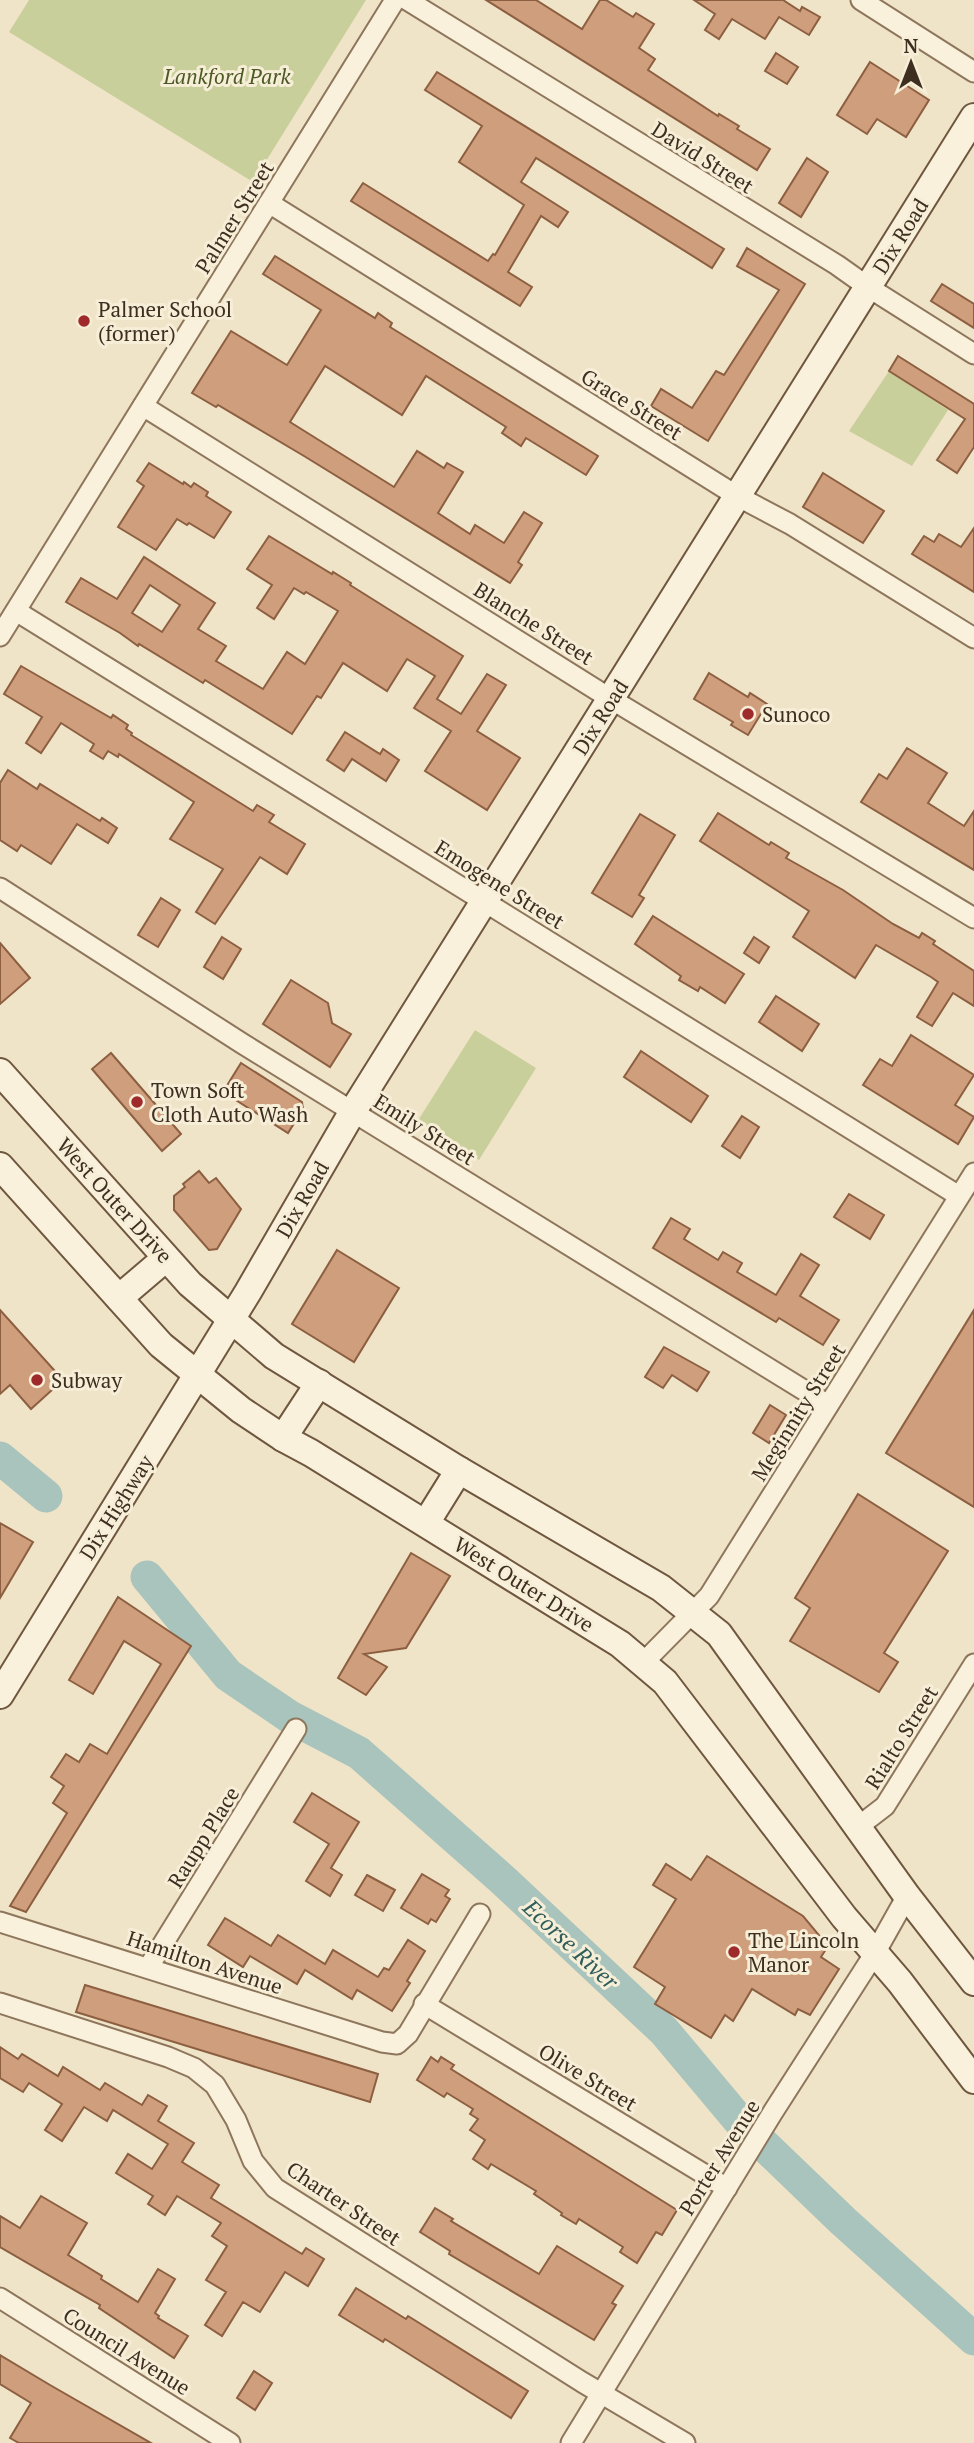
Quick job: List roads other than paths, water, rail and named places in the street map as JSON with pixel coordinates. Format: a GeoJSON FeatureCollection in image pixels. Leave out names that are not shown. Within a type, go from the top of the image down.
{"type":"FeatureCollection","features":[{"type":"Feature","properties":{"kind":"main road","name":"Dix Road"},"geometry":{"type":"LineString","coordinates":[[230,1320],[353,1111],[974,117]]}},
{"type":"Feature","properties":{"kind":"main road","name":"West Outer Drive"},"geometry":{"type":"LineString","coordinates":[[0,1072],[190,1284],[274,1356],[459,1470],[661,1588],[719,1634],[907,1896],[974,1982]]}},
{"type":"Feature","properties":{"kind":"main road","name":"West Outer Drive"},"geometry":{"type":"LineString","coordinates":[[0,1166],[161,1345],[241,1410],[620,1644],[644,1662],[665,1682],[844,1917],[971,2071]]}},
{"type":"Feature","properties":{"kind":"main road"},"geometry":{"type":"LineString","coordinates":[[119,1298],[166,1258]]}},
{"type":"Feature","properties":{"kind":"main road","name":"Dix Highway"},"geometry":{"type":"LineString","coordinates":[[0,1695],[230,1320]]}},
{"type":"Feature","properties":{"kind":"main road"},"geometry":{"type":"LineString","coordinates":[[283,1438],[319,1384]]}},
{"type":"Feature","properties":{"kind":"main road"},"geometry":{"type":"LineString","coordinates":[[426,1523],[459,1470]]}},
{"type":"Feature","properties":{"kind":"street","name":"Palmer Street"},"geometry":{"type":"LineString","coordinates":[[0,636],[395,0]]}},
{"type":"Feature","properties":{"kind":"street","name":"David Street"},"geometry":{"type":"LineString","coordinates":[[407,0],[836,265],[974,354]]}},
{"type":"Feature","properties":{"kind":"street"},"geometry":{"type":"LineString","coordinates":[[861,0],[974,72]]}},
{"type":"Feature","properties":{"kind":"street","name":"Grace Street"},"geometry":{"type":"LineString","coordinates":[[269,203],[737,496],[790,524],[974,638]]}},
{"type":"Feature","properties":{"kind":"street","name":"Blanche Street"},"geometry":{"type":"LineString","coordinates":[[143,407],[611,699],[974,918]]}},
{"type":"Feature","properties":{"kind":"street","name":"Emogene Street"},"geometry":{"type":"LineString","coordinates":[[16,611],[959,1196]]}},
{"type":"Feature","properties":{"kind":"street","name":"Emily Street"},"geometry":{"type":"LineString","coordinates":[[0,888],[353,1111],[828,1405]]}},
{"type":"Feature","properties":{"kind":"street","name":"Meginnity Street"},"geometry":{"type":"LineString","coordinates":[[644,1662],[709,1596],[974,1173]]}},
{"type":"Feature","properties":{"kind":"street","name":"Rialto Street"},"geometry":{"type":"LineString","coordinates":[[859,1826],[884,1806],[974,1664]]}},
{"type":"Feature","properties":{"kind":"street","name":"Raupp Place"},"geometry":{"type":"LineString","coordinates":[[148,1968],[296,1729]]}},
{"type":"Feature","properties":{"kind":"street","name":"Porter Avenue"},"geometry":{"type":"LineString","coordinates":[[571,2443],[773,2112],[875,1953],[907,1896]]}},
{"type":"Feature","properties":{"kind":"street"},"geometry":{"type":"LineString","coordinates":[[424,2004],[480,1914]]}},
{"type":"Feature","properties":{"kind":"street","name":"Hamilton Avenue"},"geometry":{"type":"LineString","coordinates":[[0,1922],[382,2042],[397,2043],[404,2040],[424,2004]]}},
{"type":"Feature","properties":{"kind":"street","name":"Charter Street"},"geometry":{"type":"LineString","coordinates":[[0,2003],[168,2057],[194,2068],[215,2085],[227,2102],[253,2161],[275,2188],[685,2443]]}},
{"type":"Feature","properties":{"kind":"street","name":"Olive Street"},"geometry":{"type":"LineString","coordinates":[[424,2004],[727,2188]]}},
{"type":"Feature","properties":{"kind":"street","name":"Council Avenue"},"geometry":{"type":"LineString","coordinates":[[0,2298],[230,2443]]}},
{"type":"Feature","properties":{"kind":"waterway","name":"Ecorse River"},"geometry":{"type":"LineString","coordinates":[[0,1458],[46,1496]]}},
{"type":"Feature","properties":{"kind":"waterway","name":"Ecorse River"},"geometry":{"type":"LineString","coordinates":[[147,1577],[228,1675],[290,1717],[359,1753],[504,1881],[664,2031],[742,2124],[843,2221],[974,2339]]}},
{"type":"Feature","properties":{"kind":"place","name":"Palmer School (former)"},"geometry":{"type":"Point","coordinates":[84,321]}},
{"type":"Feature","properties":{"kind":"place","name":"Sunoco"},"geometry":{"type":"Point","coordinates":[748,714]}},
{"type":"Feature","properties":{"kind":"place","name":"Town Soft Cloth Auto Wash"},"geometry":{"type":"Point","coordinates":[137,1102]}},
{"type":"Feature","properties":{"kind":"place","name":"Subway"},"geometry":{"type":"Point","coordinates":[37,1380]}},
{"type":"Feature","properties":{"kind":"place","name":"The Lincoln Manor"},"geometry":{"type":"Point","coordinates":[734,1952]}},
{"type":"Feature","properties":{"kind":"park label","name":"Lankford Park"},"geometry":{"type":"Point","coordinates":[227,76]}}]}
